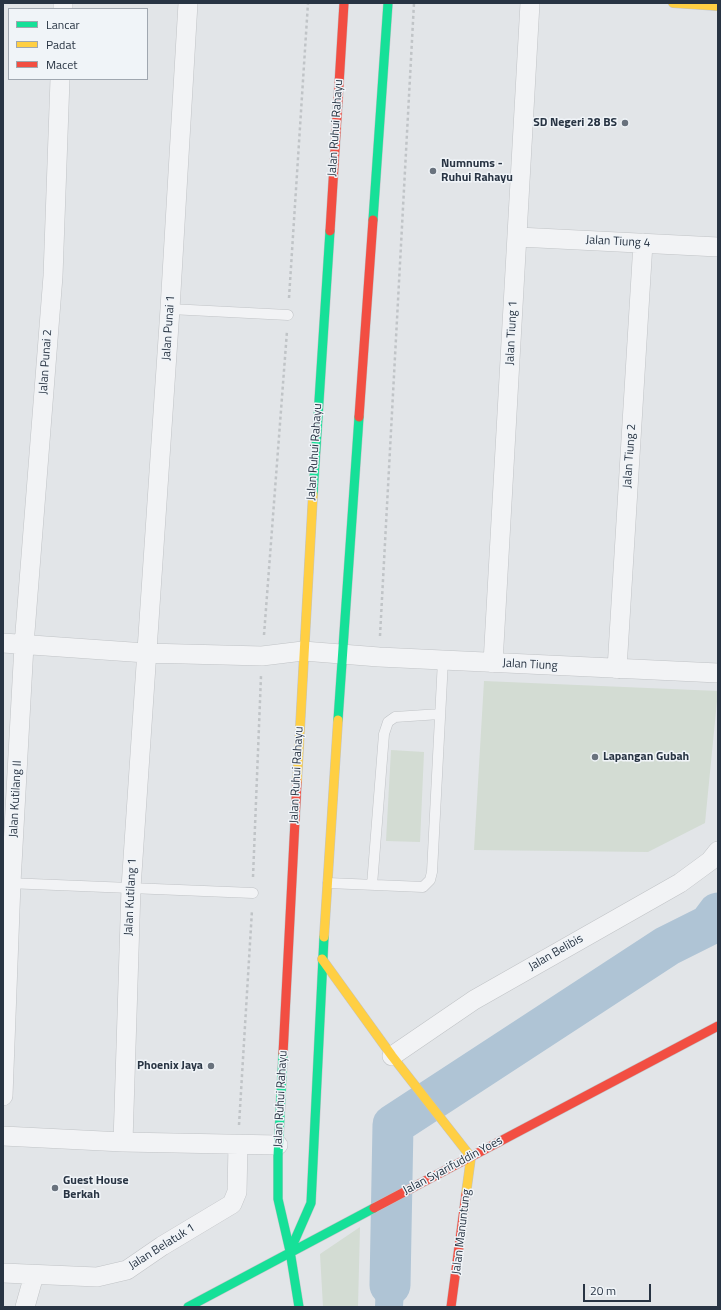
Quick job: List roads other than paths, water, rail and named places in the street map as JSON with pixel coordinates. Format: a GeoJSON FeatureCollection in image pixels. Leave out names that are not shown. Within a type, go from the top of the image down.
{"type":"FeatureCollection","features":[{"type":"Feature","properties":{"kind":"main road","name":"Jalan Ruhui Rahayu"},"geometry":{"type":"LineString","coordinates":[[299,1307],[290,1251],[278,1200],[278,1145],[303,651],[344,3]]}},
{"type":"Feature","properties":{"kind":"main road"},"geometry":{"type":"LineString","coordinates":[[290,1251],[311,1203],[322,959],[388,3]]}},
{"type":"Feature","properties":{"kind":"main road"},"geometry":{"type":"LineString","coordinates":[[673,3],[718,6]]}},
{"type":"Feature","properties":{"kind":"main road"},"geometry":{"type":"LineString","coordinates":[[322,959],[392,1056],[471,1157]]}},
{"type":"Feature","properties":{"kind":"main road","name":"Jalan Syarifuddin Yoes"},"geometry":{"type":"LineString","coordinates":[[188,1307],[290,1251],[718,1026]]}},
{"type":"Feature","properties":{"kind":"main road","name":"Jalan Manuntung"},"geometry":{"type":"LineString","coordinates":[[452,1307],[471,1157]]}},
{"type":"Feature","properties":{"kind":"street","name":"Jalan Punai 1"},"geometry":{"type":"LineString","coordinates":[[146,653],[170,309],[188,3]]}},
{"type":"Feature","properties":{"kind":"street","name":"Jalan Tiung 1"},"geometry":{"type":"LineString","coordinates":[[492,663],[518,237],[530,3]]}},
{"type":"Feature","properties":{"kind":"street","name":"Jalan Punai 2"},"geometry":{"type":"LineString","coordinates":[[24,645],[52,276],[60,80]]}},
{"type":"Feature","properties":{"kind":"street","name":"Jalan Tiung 4"},"geometry":{"type":"LineString","coordinates":[[518,237],[718,247]]}},
{"type":"Feature","properties":{"kind":"street","name":"Jalan Tiung 2"},"geometry":{"type":"LineString","coordinates":[[617,669],[643,243]]}},
{"type":"Feature","properties":{"kind":"street","name":"Jalan Tiung"},"geometry":{"type":"LineString","coordinates":[[3,643],[146,653],[262,656],[303,651],[492,663],[718,673]]}},
{"type":"Feature","properties":{"kind":"street","name":"Jalan Kutilang II"},"geometry":{"type":"LineString","coordinates":[[3,1096],[7,883],[24,645]]}},
{"type":"Feature","properties":{"kind":"street","name":"Jalan Kutilang 1"},"geometry":{"type":"LineString","coordinates":[[123,1142],[131,888],[146,653]]}},
{"type":"Feature","properties":{"kind":"street","name":"Jalan Belibis"},"geometry":{"type":"LineString","coordinates":[[392,1056],[474,1000],[680,883],[710,861],[718,851]]}},
{"type":"Feature","properties":{"kind":"street"},"geometry":{"type":"LineString","coordinates":[[3,1136],[123,1142],[278,1145]]}},
{"type":"Feature","properties":{"kind":"street","name":"Jalan Belatuk 1"},"geometry":{"type":"LineString","coordinates":[[3,1273],[97,1277],[126,1270],[162,1246],[232,1204],[237,1192],[238,1145]]}},
{"type":"Feature","properties":{"kind":"street"},"geometry":{"type":"LineString","coordinates":[[24,1307],[34,1275]]}},
{"type":"Feature","properties":{"kind":"lane"},"geometry":{"type":"LineString","coordinates":[[170,309],[288,315]]}},
{"type":"Feature","properties":{"kind":"lane"},"geometry":{"type":"LineString","coordinates":[[328,883],[423,887],[430,880],[432,872],[443,660]]}},
{"type":"Feature","properties":{"kind":"lane"},"geometry":{"type":"LineString","coordinates":[[372,885],[384,734],[388,722],[395,717],[440,714]]}},
{"type":"Feature","properties":{"kind":"lane"},"geometry":{"type":"LineString","coordinates":[[7,883],[253,893]]}},
{"type":"Feature","properties":{"kind":"water"},"geometry":{"type":"Polygon","coordinates":[[[376,1283],[404,1287],[403,1307],[375,1307],[376,1283]]]}},
{"type":"Feature","properties":{"kind":"waterway"},"geometry":{"type":"LineString","coordinates":[[390,1285],[393,1125],[667,946],[709,925],[718,913]]}},
{"type":"Feature","properties":{"kind":"place","name":"SD Negeri 28 BS"},"geometry":{"type":"Point","coordinates":[625,123]}},
{"type":"Feature","properties":{"kind":"place","name":"Numnums - Ruhui Rahayu"},"geometry":{"type":"Point","coordinates":[433,171]}},
{"type":"Feature","properties":{"kind":"place","name":"Lapangan Gubah"},"geometry":{"type":"Point","coordinates":[595,757]}},
{"type":"Feature","properties":{"kind":"place","name":"Phoenix Jaya"},"geometry":{"type":"Point","coordinates":[211,1066]}},
{"type":"Feature","properties":{"kind":"place","name":"Guest House Berkah"},"geometry":{"type":"Point","coordinates":[55,1188]}}]}
